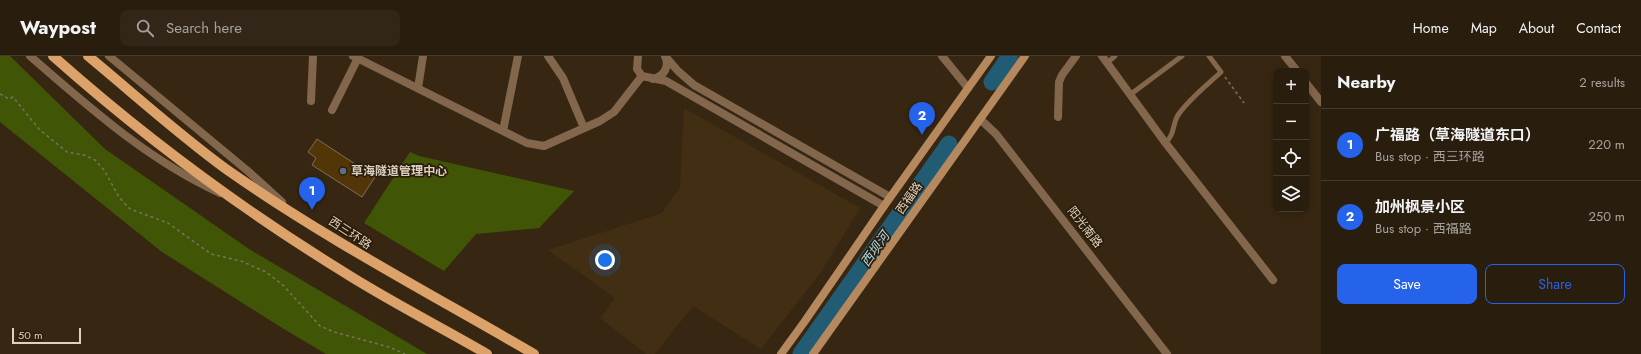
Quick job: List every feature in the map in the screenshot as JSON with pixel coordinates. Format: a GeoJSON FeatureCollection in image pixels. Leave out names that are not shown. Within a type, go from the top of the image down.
{"type":"FeatureCollection","features":[{"type":"Feature","properties":{"kind":"main road"},"geometry":{"type":"LineString","coordinates":[[53,56],[135,126],[242,204],[342,271],[486,354]]}},
{"type":"Feature","properties":{"kind":"main road","name":"西三环路"},"geometry":{"type":"LineString","coordinates":[[88,56],[170,125],[227,169],[367,260],[534,354]]}},
{"type":"Feature","properties":{"kind":"main road","name":"西福路"},"geometry":{"type":"LineString","coordinates":[[781,354],[890,197],[991,56]]}},
{"type":"Feature","properties":{"kind":"main road","name":"西福路"},"geometry":{"type":"LineString","coordinates":[[813,354],[1026,56]]}},
{"type":"Feature","properties":{"kind":"street"},"geometry":{"type":"LineString","coordinates":[[30,56],[137,146],[198,183],[242,204]]}},
{"type":"Feature","properties":{"kind":"street"},"geometry":{"type":"LineString","coordinates":[[109,56],[249,172],[290,210]]}},
{"type":"Feature","properties":{"kind":"street"},"geometry":{"type":"LineString","coordinates":[[311,102],[313,56]]}},
{"type":"Feature","properties":{"kind":"street"},"geometry":{"type":"LineString","coordinates":[[418,88],[423,56]]}},
{"type":"Feature","properties":{"kind":"street"},"geometry":{"type":"LineString","coordinates":[[503,131],[518,56]]}},
{"type":"Feature","properties":{"kind":"street"},"geometry":{"type":"LineString","coordinates":[[548,56],[563,78],[584,128]]}},
{"type":"Feature","properties":{"kind":"street"},"geometry":{"type":"LineString","coordinates":[[638,56],[637,69],[642,76],[650,79],[666,81],[884,206]]}},
{"type":"Feature","properties":{"kind":"street"},"geometry":{"type":"LineString","coordinates":[[650,79],[659,77],[665,71],[667,63],[665,56]]}},
{"type":"Feature","properties":{"kind":"street"},"geometry":{"type":"LineString","coordinates":[[665,56],[678,71],[694,85],[890,197]]}},
{"type":"Feature","properties":{"kind":"street"},"geometry":{"type":"LineString","coordinates":[[942,56],[968,88]]}},
{"type":"Feature","properties":{"kind":"street"},"geometry":{"type":"LineString","coordinates":[[1058,117],[1059,82],[1062,74],[1076,56]]}},
{"type":"Feature","properties":{"kind":"street"},"geometry":{"type":"LineString","coordinates":[[1285,56],[1295,68]]}},
{"type":"Feature","properties":{"kind":"street"},"geometry":{"type":"LineString","coordinates":[[332,110],[356,57],[527,143],[544,146],[600,121],[614,112],[642,76]]}},
{"type":"Feature","properties":{"kind":"street"},"geometry":{"type":"LineString","coordinates":[[1105,59],[1165,143],[1273,280]]}},
{"type":"Feature","properties":{"kind":"street"},"geometry":{"type":"LineString","coordinates":[[1309,87],[1321,102]]}},
{"type":"Feature","properties":{"kind":"street","name":"阳光南路"},"geometry":{"type":"LineString","coordinates":[[980,119],[996,134],[1168,354]]}},
{"type":"Feature","properties":{"kind":"lane"},"geometry":{"type":"LineString","coordinates":[[1105,59],[1115,56]]}},
{"type":"Feature","properties":{"kind":"lane"},"geometry":{"type":"LineString","coordinates":[[1131,94],[1182,56]]}},
{"type":"Feature","properties":{"kind":"lane"},"geometry":{"type":"LineString","coordinates":[[1165,143],[1171,138],[1177,117],[1186,104],[1221,72],[1208,56]]}},
{"type":"Feature","properties":{"kind":"path"},"geometry":{"type":"LineString","coordinates":[[1221,72],[1244,103]]}},
{"type":"Feature","properties":{"kind":"path"},"geometry":{"type":"LineString","coordinates":[[0,94],[9,99],[13,97],[39,129],[67,152],[84,155],[95,160],[104,170],[119,197],[130,209],[168,223],[212,254],[241,261],[266,272],[284,286],[320,326],[334,332],[389,347],[405,354]]}},
{"type":"Feature","properties":{"kind":"shaded area"},"geometry":{"type":"Polygon","coordinates":[[[684,108],[860,208],[821,272],[761,349],[693,306],[655,354],[646,354],[600,318],[615,298],[548,250],[662,213],[680,187],[684,108]]]}},
{"type":"Feature","properties":{"kind":"green space"},"geometry":{"type":"Polygon","coordinates":[[[0,56],[10,56],[105,149],[249,249],[427,354],[326,354],[162,252],[0,122],[0,56]]]}},
{"type":"Feature","properties":{"kind":"green space"},"geometry":{"type":"Polygon","coordinates":[[[410,152],[419,156],[574,191],[539,228],[476,234],[444,271],[364,223],[410,152]]]}},
{"type":"Feature","properties":{"kind":"building","name":"草海隧道管理中心"},"geometry":{"type":"Polygon","coordinates":[[[317,139],[375,177],[362,197],[312,165],[316,158],[308,152],[317,139]]]}},
{"type":"Feature","properties":{"kind":"waterway","name":"西坝河"},"geometry":{"type":"LineString","coordinates":[[992,82],[1010,56]]}},
{"type":"Feature","properties":{"kind":"waterway","name":"西坝河"},"geometry":{"type":"LineString","coordinates":[[801,354],[949,144]]}},
{"type":"Feature","properties":{"kind":"place","name":"加州枫景小区"},"geometry":{"type":"Point","coordinates":[922,135]}},
{"type":"Feature","properties":{"kind":"place","name":"草海隧道管理中心"},"geometry":{"type":"Point","coordinates":[343,171]}},
{"type":"Feature","properties":{"kind":"place","name":"广福路（草海隧道东口）"},"geometry":{"type":"Point","coordinates":[312,210]}}]}
